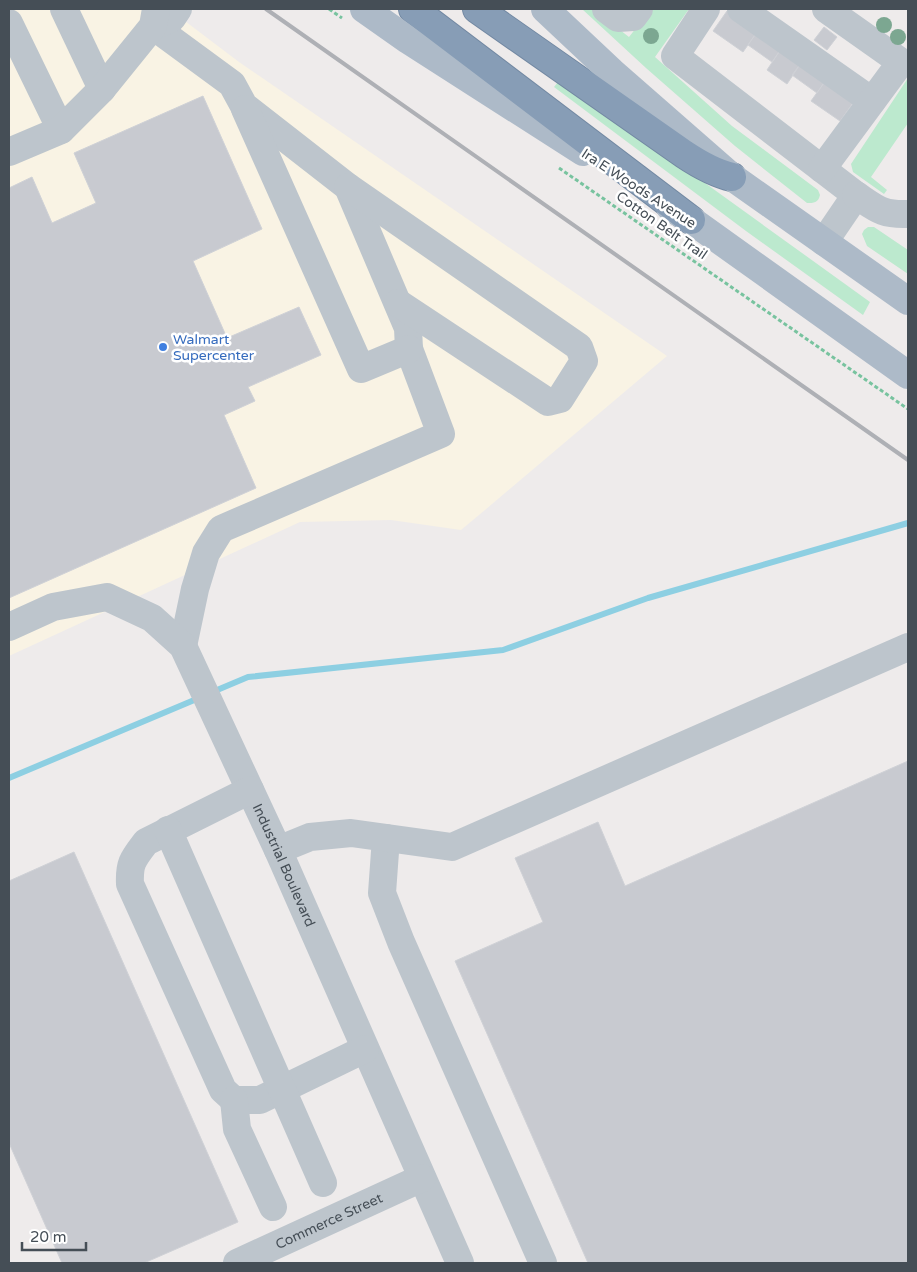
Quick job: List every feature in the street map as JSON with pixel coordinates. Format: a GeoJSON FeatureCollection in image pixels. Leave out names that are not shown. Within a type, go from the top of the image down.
{"type":"FeatureCollection","features":[{"type":"Feature","properties":{"kind":"highway"},"geometry":{"type":"LineString","coordinates":[[413,9],[691,220]]}},
{"type":"Feature","properties":{"kind":"highway"},"geometry":{"type":"LineString","coordinates":[[477,9],[684,154],[712,171],[732,177]]}},
{"type":"Feature","properties":{"kind":"main road"},"geometry":{"type":"LineString","coordinates":[[545,9],[612,72],[732,177],[908,301]]}},
{"type":"Feature","properties":{"kind":"main road","name":"Ira E Woods Avenue"},"geometry":{"type":"LineString","coordinates":[[354,14],[408,40],[691,220],[908,375]]}},
{"type":"Feature","properties":{"kind":"street"},"geometry":{"type":"LineString","coordinates":[[64,9],[102,88]]}},
{"type":"Feature","properties":{"kind":"street"},"geometry":{"type":"LineString","coordinates":[[155,17],[172,18],[178,9]]}},
{"type":"Feature","properties":{"kind":"street"},"geometry":{"type":"LineString","coordinates":[[606,9],[618,18],[633,17],[639,9]]}},
{"type":"Feature","properties":{"kind":"street"},"geometry":{"type":"LineString","coordinates":[[706,9],[675,56],[856,195],[880,211],[908,214]]}},
{"type":"Feature","properties":{"kind":"street"},"geometry":{"type":"LineString","coordinates":[[741,9],[872,101]]}},
{"type":"Feature","properties":{"kind":"street"},"geometry":{"type":"LineString","coordinates":[[822,169],[901,62],[826,9]]}},
{"type":"Feature","properties":{"kind":"street"},"geometry":{"type":"LineString","coordinates":[[9,152],[60,130],[102,88],[155,17]]}},
{"type":"Feature","properties":{"kind":"street"},"geometry":{"type":"LineString","coordinates":[[155,17],[232,84],[244,106],[361,369],[409,349]]}},
{"type":"Feature","properties":{"kind":"street"},"geometry":{"type":"LineString","coordinates":[[9,23],[60,130]]}},
{"type":"Feature","properties":{"kind":"street"},"geometry":{"type":"LineString","coordinates":[[244,106],[348,187],[579,348],[584,361],[560,399],[548,402],[398,303]]}},
{"type":"Feature","properties":{"kind":"street"},"geometry":{"type":"LineString","coordinates":[[183,646],[195,589],[206,553],[221,529],[442,434],[409,349],[408,328],[348,187]]}},
{"type":"Feature","properties":{"kind":"street"},"geometry":{"type":"LineString","coordinates":[[824,242],[856,195]]}},
{"type":"Feature","properties":{"kind":"street","name":"Industrial Boulevard"},"geometry":{"type":"LineString","coordinates":[[9,627],[53,607],[107,598],[152,618],[183,646],[278,850],[460,1263]]}},
{"type":"Feature","properties":{"kind":"street"},"geometry":{"type":"LineString","coordinates":[[278,850],[310,837],[352,833],[452,847],[908,647]]}},
{"type":"Feature","properties":{"kind":"street"},"geometry":{"type":"LineString","coordinates":[[250,790],[146,842],[130,869],[130,884],[223,1090],[234,1100],[237,1129],[273,1207]]}},
{"type":"Feature","properties":{"kind":"street"},"geometry":{"type":"LineString","coordinates":[[168,830],[323,1182]]}},
{"type":"Feature","properties":{"kind":"street"},"geometry":{"type":"LineString","coordinates":[[386,838],[382,893],[401,942],[543,1263]]}},
{"type":"Feature","properties":{"kind":"street"},"geometry":{"type":"LineString","coordinates":[[234,1100],[260,1100],[365,1049]]}},
{"type":"Feature","properties":{"kind":"street","name":"Commerce Street"},"geometry":{"type":"LineString","coordinates":[[236,1263],[422,1178]]}},
{"type":"Feature","properties":{"kind":"path"},"geometry":{"type":"LineString","coordinates":[[328,9],[354,14]]}},
{"type":"Feature","properties":{"kind":"path","name":"Cotton Belt Trail"},"geometry":{"type":"LineString","coordinates":[[558,167],[908,408]]}},
{"type":"Feature","properties":{"kind":"shaded area"},"geometry":{"type":"Polygon","coordinates":[[[9,9],[169,9],[239,62],[667,356],[461,530],[391,520],[300,522],[9,656],[9,9]]]}},
{"type":"Feature","properties":{"kind":"green space"},"geometry":{"type":"Polygon","coordinates":[[[582,9],[593,9],[629,37],[651,9],[689,9],[655,57],[732,126],[818,190],[820,195],[818,200],[814,203],[807,203],[735,146],[582,9]]]}},
{"type":"Feature","properties":{"kind":"green space"},"geometry":{"type":"Polygon","coordinates":[[[908,78],[908,123],[871,177],[887,190],[884,194],[853,172],[851,164],[908,78]]]}},
{"type":"Feature","properties":{"kind":"green space"},"geometry":{"type":"Polygon","coordinates":[[[558,82],[610,120],[612,116],[870,302],[863,315],[746,231],[554,87],[558,82]]]}},
{"type":"Feature","properties":{"kind":"green space"},"geometry":{"type":"Polygon","coordinates":[[[868,227],[874,227],[908,250],[908,274],[867,246],[862,234],[868,227]]]}},
{"type":"Feature","properties":{"kind":"building"},"geometry":{"type":"Polygon","coordinates":[[[727,11],[757,32],[743,52],[713,31],[727,11]]]}},
{"type":"Feature","properties":{"kind":"building"},"geometry":{"type":"Polygon","coordinates":[[[824,27],[837,37],[827,50],[814,40],[824,27]]]}},
{"type":"Feature","properties":{"kind":"building"},"geometry":{"type":"Polygon","coordinates":[[[757,32],[781,49],[772,62],[748,45],[757,32]]]}},
{"type":"Feature","properties":{"kind":"building"},"geometry":{"type":"Polygon","coordinates":[[[781,49],[801,63],[787,84],[767,70],[781,49]]]}},
{"type":"Feature","properties":{"kind":"building"},"geometry":{"type":"Polygon","coordinates":[[[801,63],[826,80],[817,93],[792,75],[801,63]]]}},
{"type":"Feature","properties":{"kind":"building"},"geometry":{"type":"Polygon","coordinates":[[[826,80],[855,100],[840,121],[811,101],[826,80]]]}},
{"type":"Feature","properties":{"kind":"building","name":"Walmart Supercenter"},"geometry":{"type":"Polygon","coordinates":[[[203,96],[262,229],[193,261],[227,338],[299,307],[321,355],[248,387],[255,401],[224,415],[256,488],[9,598],[9,188],[32,177],[52,223],[96,203],[74,153],[203,96]]]}},
{"type":"Feature","properties":{"kind":"building"},"geometry":{"type":"Polygon","coordinates":[[[908,761],[908,1263],[588,1263],[455,961],[543,922],[515,858],[598,822],[625,886],[908,761]]]}},
{"type":"Feature","properties":{"kind":"building"},"geometry":{"type":"Polygon","coordinates":[[[74,852],[238,1222],[144,1263],[62,1263],[9,1143],[9,881],[74,852]]]}},
{"type":"Feature","properties":{"kind":"waterway"},"geometry":{"type":"LineString","coordinates":[[210,693],[248,677],[503,650],[648,598],[908,523]]}},
{"type":"Feature","properties":{"kind":"waterway"},"geometry":{"type":"LineString","coordinates":[[9,778],[199,698]]}},
{"type":"Feature","properties":{"kind":"railway"},"geometry":{"type":"LineString","coordinates":[[266,9],[908,460]]}},
{"type":"Feature","properties":{"kind":"place","name":"Walmart Supercenter"},"geometry":{"type":"Point","coordinates":[163,347]}}]}
